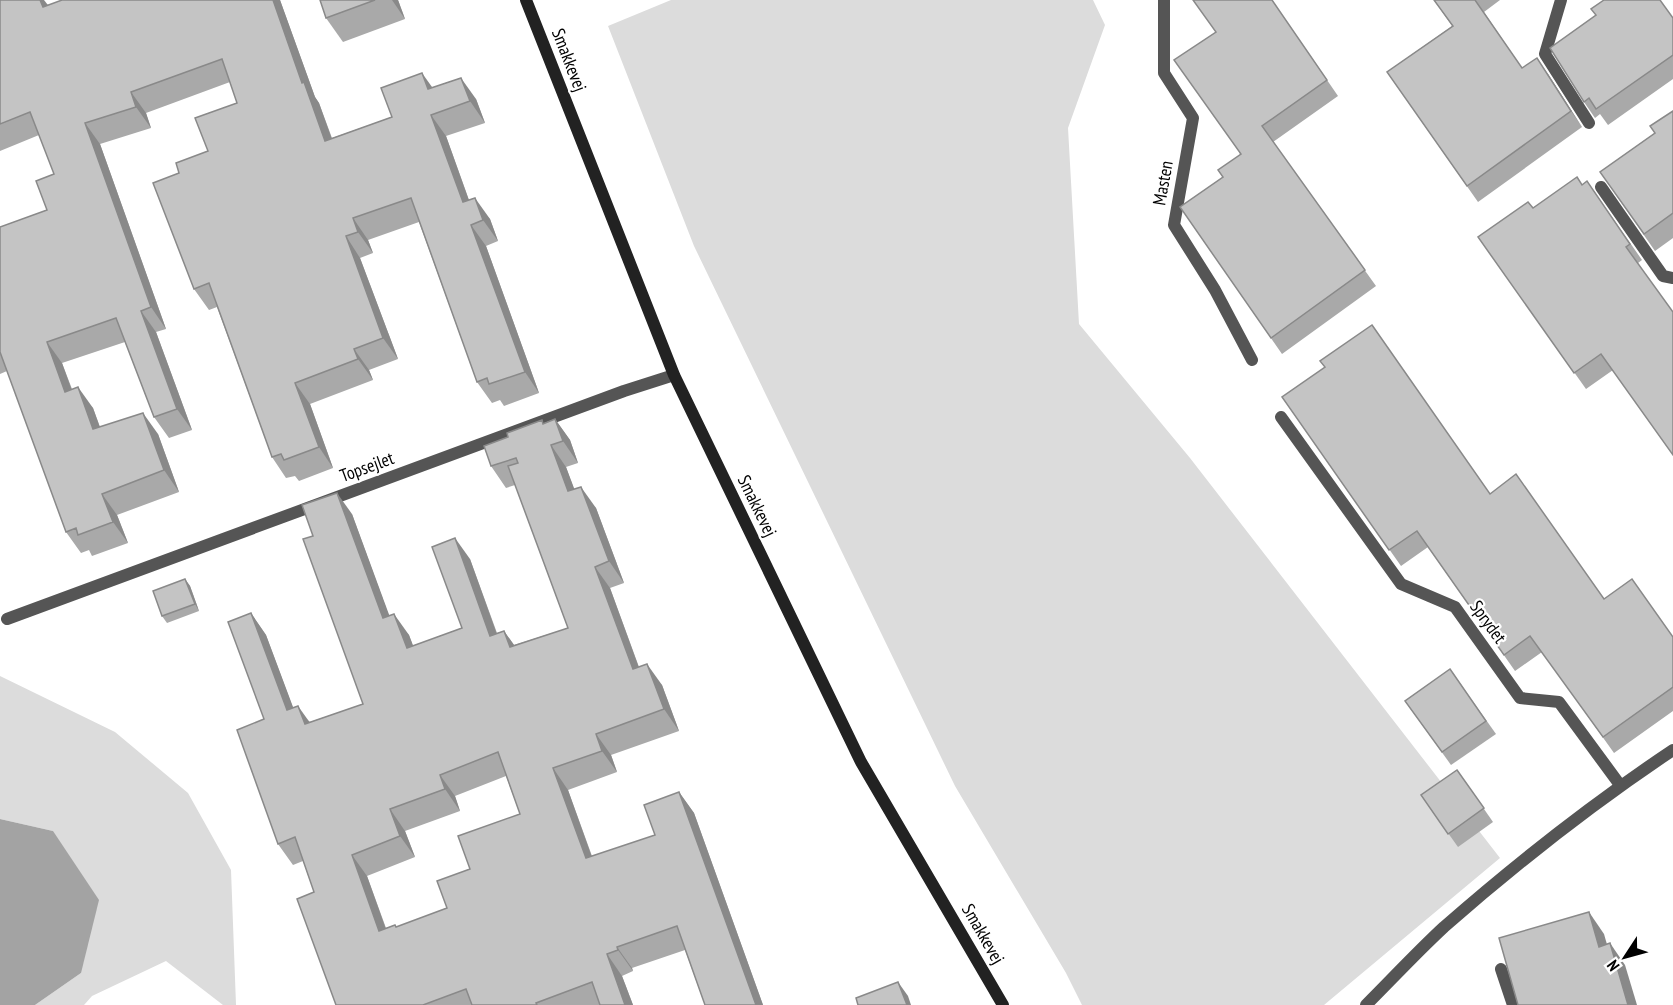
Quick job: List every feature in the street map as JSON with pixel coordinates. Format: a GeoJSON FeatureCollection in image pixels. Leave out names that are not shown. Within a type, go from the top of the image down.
{"type":"FeatureCollection","features":[{"type":"Feature","properties":{"kind":"street","name":"Smakkevej"},"geometry":{"type":"LineString","coordinates":[[526,0],[674,375],[861,762],[1003,1005]]}},
{"type":"Feature","properties":{"kind":"street","name":"Masten"},"geometry":{"type":"LineString","coordinates":[[1164,0],[1164,73],[1193,118],[1174,225],[1215,290],[1252,360]]}},
{"type":"Feature","properties":{"kind":"street"},"geometry":{"type":"LineString","coordinates":[[1561,0],[1545,54],[1589,123]]}},
{"type":"Feature","properties":{"kind":"street"},"geometry":{"type":"LineString","coordinates":[[1601,187],[1664,276],[1673,278]]}},
{"type":"Feature","properties":{"kind":"street","name":"Topsejlet"},"geometry":{"type":"LineString","coordinates":[[7,619],[624,391],[674,375]]}},
{"type":"Feature","properties":{"kind":"street","name":"Sprydet"},"geometry":{"type":"LineString","coordinates":[[1281,417],[1401,584],[1455,606],[1520,698],[1559,702],[1620,785]]}},
{"type":"Feature","properties":{"kind":"street"},"geometry":{"type":"LineString","coordinates":[[1366,1005],[1443,929],[1546,841],[1620,785],[1673,750]]}},
{"type":"Feature","properties":{"kind":"street"},"geometry":{"type":"LineString","coordinates":[[1501,969],[1513,1005]]}},
{"type":"Feature","properties":{"kind":"shaded area"},"geometry":{"type":"Polygon","coordinates":[[[671,0],[1093,0],[1105,25],[1068,128],[1079,324],[1190,458],[1500,858],[1324,1005],[1082,1005],[1066,973],[955,786],[694,246],[608,26],[671,0]]]}},
{"type":"Feature","properties":{"kind":"shaded area"},"geometry":{"type":"Polygon","coordinates":[[[0,676],[115,732],[188,793],[231,870],[236,1005],[223,1005],[166,961],[92,996],[84,1005],[35,1005],[81,973],[53,831],[0,819],[0,676]]]}},
{"type":"Feature","properties":{"kind":"shaded area"},"geometry":{"type":"Polygon","coordinates":[[[0,819],[53,831],[99,900],[81,973],[35,1005],[0,1005],[0,819]]]}},
{"type":"Feature","properties":{"kind":"building"},"geometry":{"type":"Polygon","coordinates":[[[0,0],[40,0],[43,7],[62,0],[273,0],[325,141],[392,117],[381,88],[422,73],[428,89],[461,78],[470,101],[431,115],[463,202],[475,198],[483,220],[471,225],[525,372],[489,384],[487,378],[477,382],[411,198],[353,218],[358,232],[346,236],[383,338],[354,349],[358,359],[295,383],[319,447],[284,460],[281,454],[272,457],[209,283],[194,289],[153,183],[179,173],[176,163],[208,151],[195,118],[237,103],[222,59],[131,92],[136,107],[85,123],[151,307],[141,311],[177,409],[154,417],[116,318],[47,342],[65,392],[78,387],[93,429],[143,413],[164,470],[102,494],[113,522],[78,535],[76,528],[66,532],[0,352],[0,227],[47,210],[36,181],[54,174],[30,112],[0,124],[0,0]]]}},
{"type":"Feature","properties":{"kind":"building"},"geometry":{"type":"Polygon","coordinates":[[[320,0],[375,0],[326,18],[320,0]]]}},
{"type":"Feature","properties":{"kind":"building"},"geometry":{"type":"Polygon","coordinates":[[[1193,0],[1272,0],[1327,80],[1262,126],[1365,270],[1271,338],[1180,207],[1223,177],[1218,170],[1241,154],[1174,60],[1216,32],[1193,0]]]}},
{"type":"Feature","properties":{"kind":"building"},"geometry":{"type":"Polygon","coordinates":[[[1434,0],[1475,0],[1522,68],[1537,58],[1571,111],[1467,186],[1387,72],[1453,26],[1434,0]]]}},
{"type":"Feature","properties":{"kind":"building"},"geometry":{"type":"Polygon","coordinates":[[[1604,0],[1660,0],[1673,18],[1673,55],[1596,109],[1589,98],[1584,102],[1550,48],[1596,15],[1591,9],[1604,0]]]}},
{"type":"Feature","properties":{"kind":"building"},"geometry":{"type":"Polygon","coordinates":[[[1673,111],[1673,213],[1644,234],[1600,172],[1655,133],[1650,126],[1673,111]]]}},
{"type":"Feature","properties":{"kind":"building"},"geometry":{"type":"Polygon","coordinates":[[[1577,177],[1582,185],[1587,181],[1630,244],[1626,247],[1673,312],[1673,455],[1601,354],[1574,373],[1478,237],[1528,202],[1533,208],[1577,177]]]}},
{"type":"Feature","properties":{"kind":"building"},"geometry":{"type":"Polygon","coordinates":[[[1372,325],[1490,494],[1516,474],[1604,599],[1632,579],[1673,637],[1673,687],[1603,737],[1530,636],[1504,655],[1417,531],[1389,550],[1282,397],[1325,367],[1320,361],[1372,325]]]}},
{"type":"Feature","properties":{"kind":"building"},"geometry":{"type":"Polygon","coordinates":[[[555,419],[563,441],[551,445],[568,491],[581,487],[609,561],[595,567],[633,669],[647,664],[664,709],[596,734],[602,751],[553,768],[586,858],[655,835],[644,805],[679,792],[756,1005],[705,1005],[677,926],[617,947],[618,950],[607,954],[625,1005],[600,1005],[592,982],[536,1003],[537,1005],[472,1005],[466,989],[423,1005],[336,1005],[297,899],[314,892],[295,837],[278,844],[237,730],[264,719],[228,622],[251,613],[287,710],[298,706],[305,724],[363,704],[303,539],[313,536],[302,505],[337,493],[383,618],[394,614],[407,648],[462,628],[432,547],[455,538],[490,636],[504,631],[510,647],[568,628],[508,466],[518,463],[516,458],[491,466],[484,446],[508,437],[507,433],[542,420],[543,424],[555,419]],[[498,752],[440,775],[445,789],[390,809],[400,836],[352,855],[379,931],[447,908],[437,881],[470,869],[458,836],[520,814],[498,752]]]}},
{"type":"Feature","properties":{"kind":"building"},"geometry":{"type":"Polygon","coordinates":[[[185,579],[195,604],[162,616],[153,591],[185,579]]]}},
{"type":"Feature","properties":{"kind":"building"},"geometry":{"type":"Polygon","coordinates":[[[1450,669],[1486,721],[1442,752],[1405,701],[1450,669]]]}},
{"type":"Feature","properties":{"kind":"building"},"geometry":{"type":"Polygon","coordinates":[[[1457,770],[1484,808],[1448,834],[1421,795],[1457,770]]]}},
{"type":"Feature","properties":{"kind":"building"},"geometry":{"type":"Polygon","coordinates":[[[1589,912],[1599,947],[1610,943],[1628,1005],[1518,1005],[1499,938],[1589,912]]]}},
{"type":"Feature","properties":{"kind":"building"},"geometry":{"type":"Polygon","coordinates":[[[898,982],[907,1005],[858,1005],[856,998],[898,982]]]}}]}
